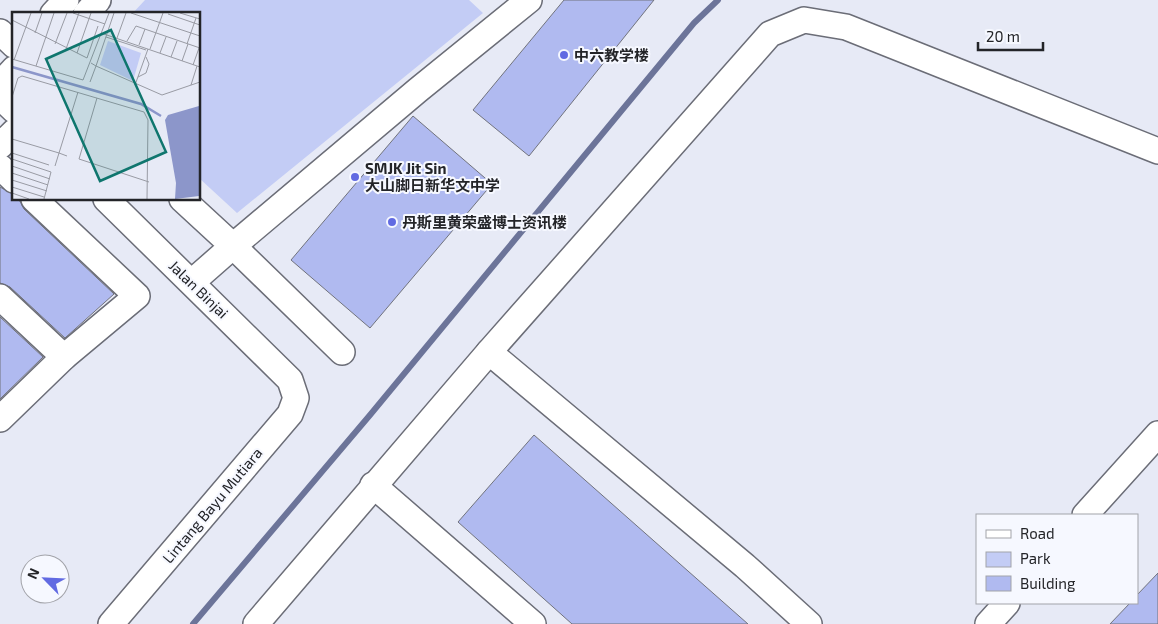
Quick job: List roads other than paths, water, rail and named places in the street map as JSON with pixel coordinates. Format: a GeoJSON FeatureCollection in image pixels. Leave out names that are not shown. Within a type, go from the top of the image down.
{"type":"FeatureCollection","features":[{"type":"Feature","properties":{"kind":"street"},"geometry":{"type":"LineString","coordinates":[[55,12],[66,0]]}},
{"type":"Feature","properties":{"kind":"street"},"geometry":{"type":"LineString","coordinates":[[88,12],[98,0]]}},
{"type":"Feature","properties":{"kind":"street"},"geometry":{"type":"LineString","coordinates":[[192,282],[522,2]]}},
{"type":"Feature","properties":{"kind":"street"},"geometry":{"type":"LineString","coordinates":[[256,624],[489,352],[770,34],[804,20],[846,27],[1158,151]]}},
{"type":"Feature","properties":{"kind":"street"},"geometry":{"type":"LineString","coordinates":[[0,32],[12,43]]}},
{"type":"Feature","properties":{"kind":"street"},"geometry":{"type":"LineString","coordinates":[[0,84],[12,71]]}},
{"type":"Feature","properties":{"kind":"street"},"geometry":{"type":"LineString","coordinates":[[0,97],[12,108]]}},
{"type":"Feature","properties":{"kind":"street"},"geometry":{"type":"LineString","coordinates":[[0,146],[12,134]]}},
{"type":"Feature","properties":{"kind":"street"},"geometry":{"type":"LineString","coordinates":[[0,167],[12,178]]}},
{"type":"Feature","properties":{"kind":"street"},"geometry":{"type":"LineString","coordinates":[[0,419],[64,357],[137,296],[35,200]]}},
{"type":"Feature","properties":{"kind":"street","name":"Jalan Binjai"},"geometry":{"type":"LineString","coordinates":[[107,200],[290,380]]}},
{"type":"Feature","properties":{"kind":"street"},"geometry":{"type":"LineString","coordinates":[[183,200],[342,352]]}},
{"type":"Feature","properties":{"kind":"street"},"geometry":{"type":"LineString","coordinates":[[0,297],[64,357]]}},
{"type":"Feature","properties":{"kind":"street"},"geometry":{"type":"LineString","coordinates":[[489,352],[745,566],[809,624]]}},
{"type":"Feature","properties":{"kind":"street","name":"Lintang Bayu Mutiara"},"geometry":{"type":"LineString","coordinates":[[111,624],[290,414],[296,398],[290,380]]}},
{"type":"Feature","properties":{"kind":"street"},"geometry":{"type":"LineString","coordinates":[[1086,514],[1158,434]]}},
{"type":"Feature","properties":{"kind":"street"},"geometry":{"type":"LineString","coordinates":[[373,486],[533,624]]}},
{"type":"Feature","properties":{"kind":"street"},"geometry":{"type":"LineString","coordinates":[[988,624],[1006,604]]}},
{"type":"Feature","properties":{"kind":"waterway"},"geometry":{"type":"LineString","coordinates":[[193,624],[370,415],[694,23],[718,0]]}},
{"type":"Feature","properties":{"kind":"place","name":"中六教学楼"},"geometry":{"type":"Point","coordinates":[564,55]}},
{"type":"Feature","properties":{"kind":"place","name":"SMJK Jit Sin 大山脚日新华文中学"},"geometry":{"type":"Point","coordinates":[355,177]}},
{"type":"Feature","properties":{"kind":"place","name":"丹斯里黄荣盛博士资讯楼"},"geometry":{"type":"Point","coordinates":[392,222]}}]}
